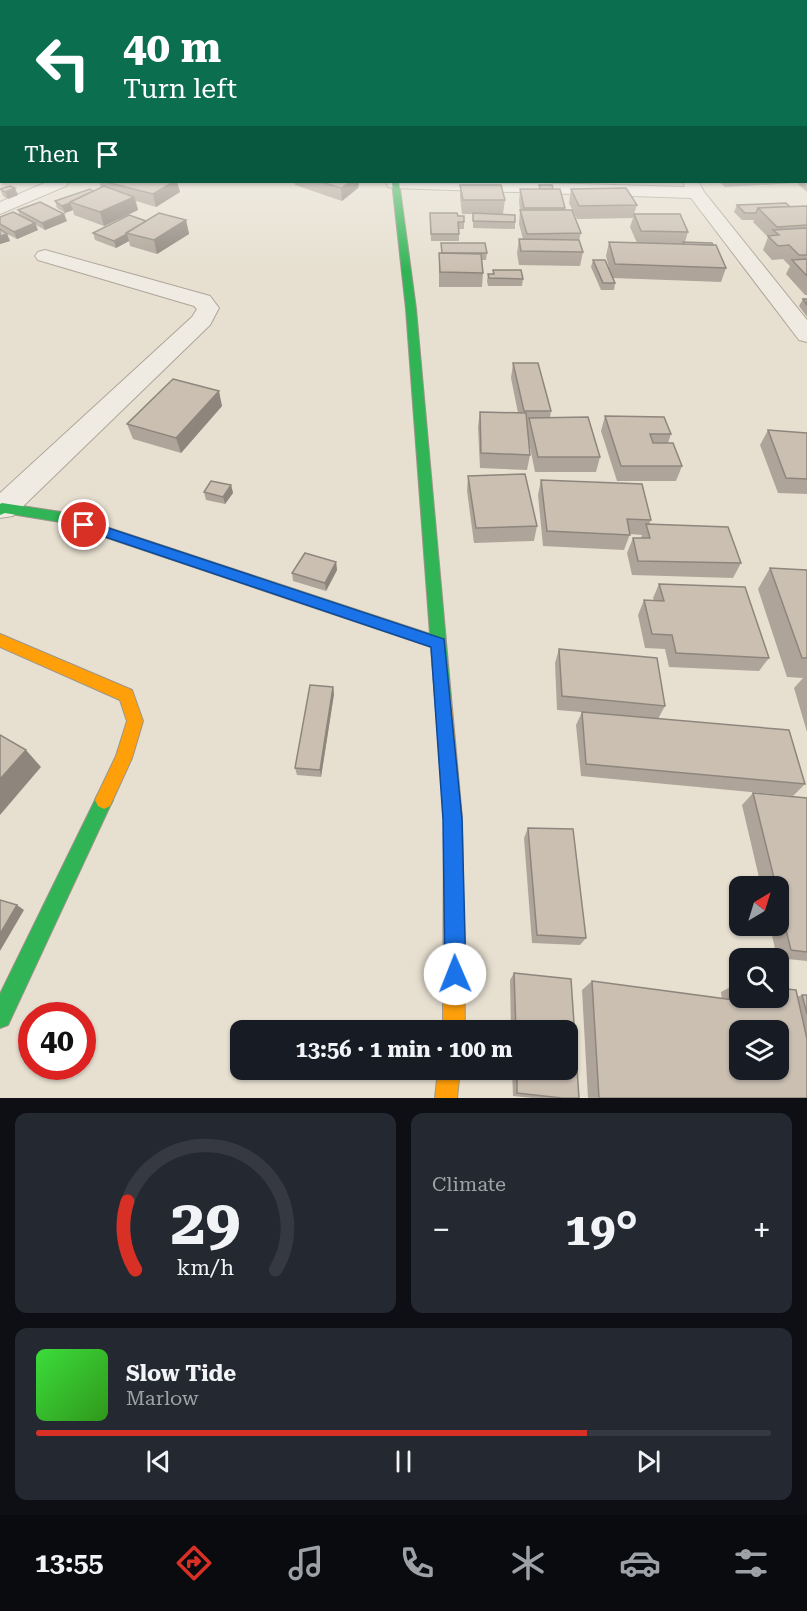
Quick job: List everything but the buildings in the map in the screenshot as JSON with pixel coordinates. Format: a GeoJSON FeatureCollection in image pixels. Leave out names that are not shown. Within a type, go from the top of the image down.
{"type":"FeatureCollection","features":[{"type":"Feature","properties":{"kind":"street"},"geometry":{"type":"LineString","coordinates":[[0,209],[58,183]]}},
{"type":"Feature","properties":{"kind":"street"},"geometry":{"type":"LineString","coordinates":[[394,183],[411,309],[453,819],[454,1020]]}},
{"type":"Feature","properties":{"kind":"street"},"geometry":{"type":"LineString","coordinates":[[454,183],[694,187],[807,335]]}},
{"type":"Feature","properties":{"kind":"street"},"geometry":{"type":"LineString","coordinates":[[1,509],[202,320],[208,308],[202,301],[45,256]]}},
{"type":"Feature","properties":{"kind":"street"},"geometry":{"type":"LineString","coordinates":[[1,509],[61,518],[439,643]]}},
{"type":"Feature","properties":{"kind":"street"},"geometry":{"type":"LineString","coordinates":[[0,640],[126,695],[135,721],[124,758],[0,1017]]}},
{"type":"Feature","properties":{"kind":"street"},"geometry":{"type":"LineString","coordinates":[[446,1098],[448,1080]]}},
{"type":"Feature","properties":{"kind":"traffic: fast"},"geometry":{"type":"LineString","coordinates":[[395,183],[411,309],[443,697]]}},
{"type":"Feature","properties":{"kind":"traffic: fast"},"geometry":{"type":"LineString","coordinates":[[0,510],[2,508],[61,517],[439,643]]}},
{"type":"Feature","properties":{"kind":"traffic: fast"},"geometry":{"type":"LineString","coordinates":[[0,1017],[104,800]]}},
{"type":"Feature","properties":{"kind":"traffic: slow"},"geometry":{"type":"LineString","coordinates":[[0,640],[126,695],[135,721],[124,758],[104,800]]}},
{"type":"Feature","properties":{"kind":"traffic: slow"},"geometry":{"type":"LineString","coordinates":[[443,697],[453,818],[454,1020]]}},
{"type":"Feature","properties":{"kind":"traffic: slow"},"geometry":{"type":"LineString","coordinates":[[446,1098],[448,1080]]}},
{"type":"Feature","properties":{"kind":"route"},"geometry":{"type":"LineString","coordinates":[[84,525],[439,643],[453,819],[455,974]]}}]}
